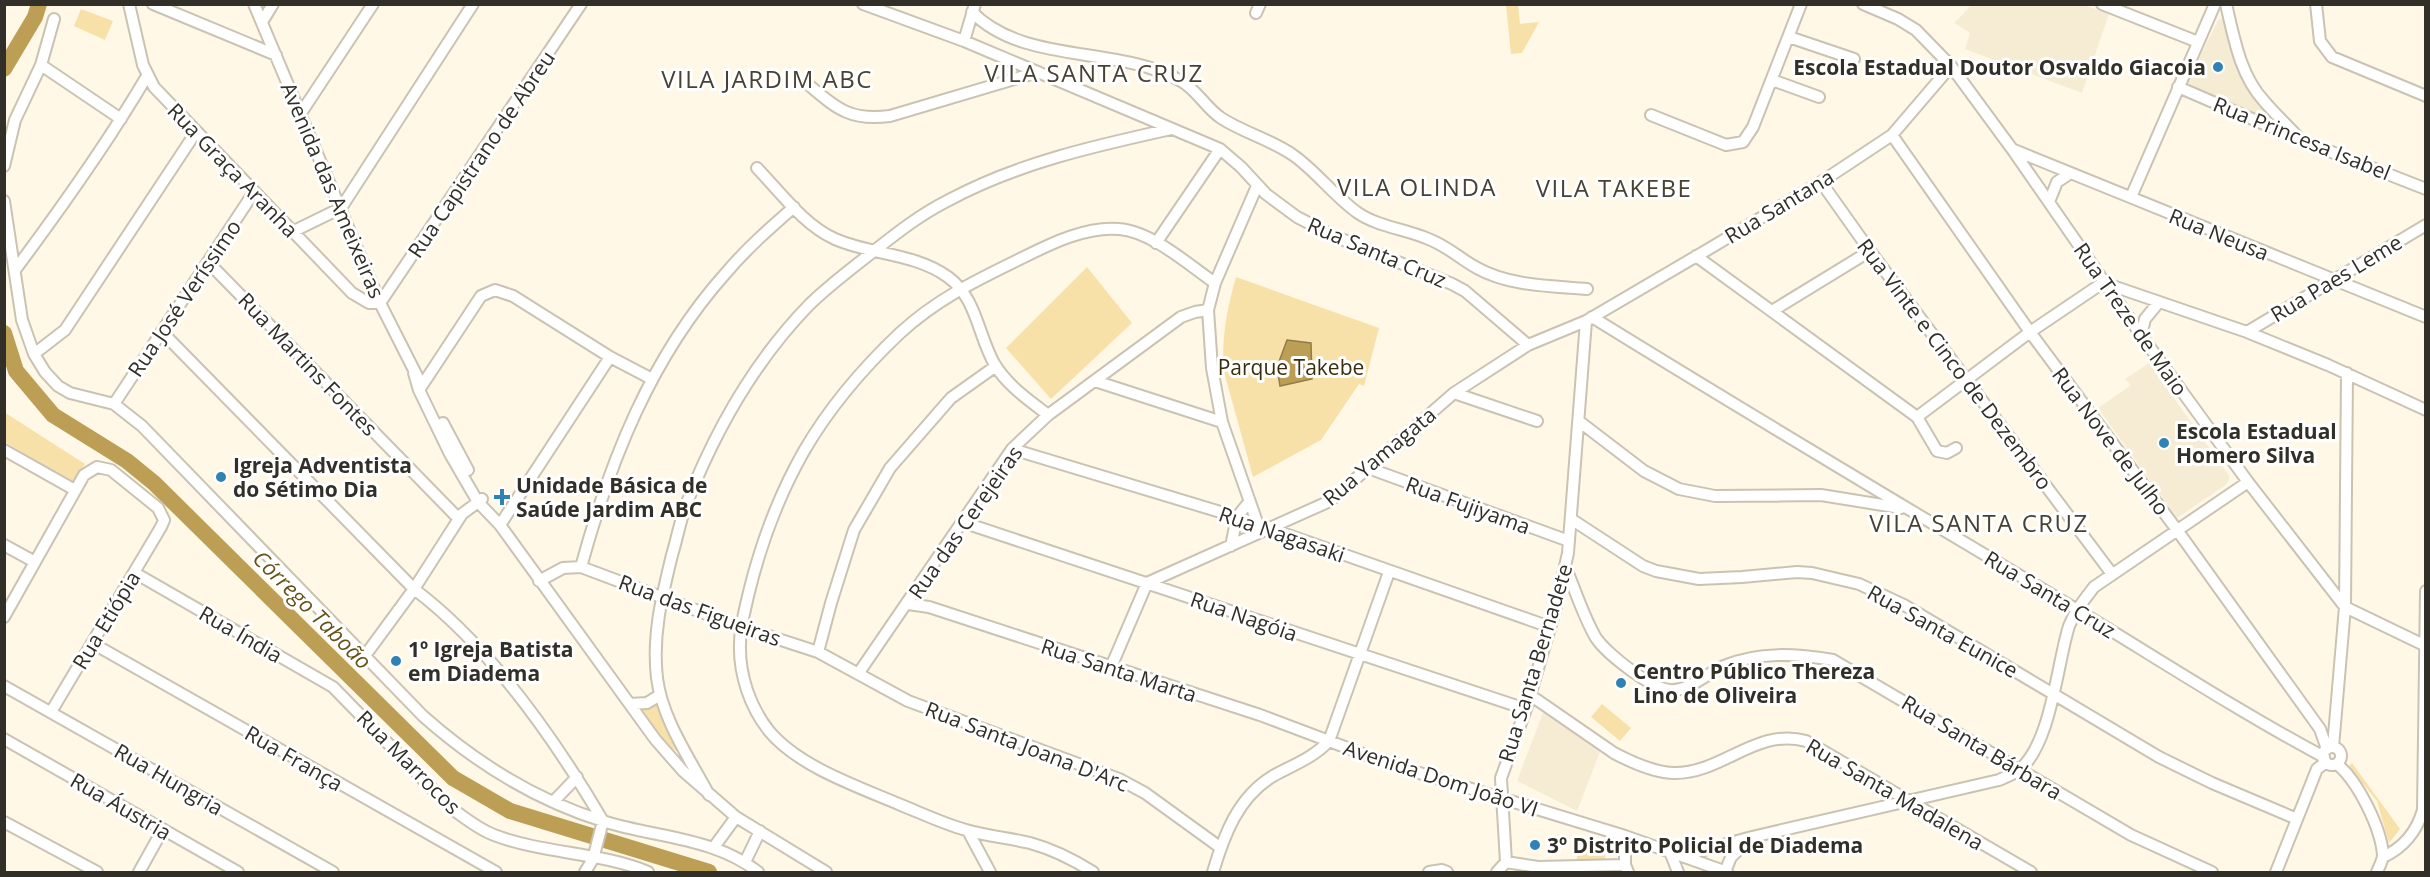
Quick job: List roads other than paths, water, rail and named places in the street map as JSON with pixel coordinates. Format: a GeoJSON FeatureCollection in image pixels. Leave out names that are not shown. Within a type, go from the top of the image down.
{"type":"FeatureCollection","features":[{"type":"Feature","properties":{"kind":"street","name":"Rua Graça Aranha"},"geometry":{"type":"LineString","coordinates":[[129,4],[147,76],[154,87],[352,292],[369,303],[380,303]]}},
{"type":"Feature","properties":{"kind":"street"},"geometry":{"type":"LineString","coordinates":[[153,4],[276,55]]}},
{"type":"Feature","properties":{"kind":"street","name":"Avenida das Ameixeiras"},"geometry":{"type":"LineString","coordinates":[[254,4],[380,303],[450,454],[482,503],[669,756],[736,818],[826,873]]}},
{"type":"Feature","properties":{"kind":"street"},"geometry":{"type":"LineString","coordinates":[[262,22],[273,4]]}},
{"type":"Feature","properties":{"kind":"street"},"geometry":{"type":"LineString","coordinates":[[301,113],[373,4]]}},
{"type":"Feature","properties":{"kind":"street"},"geometry":{"type":"LineString","coordinates":[[292,232],[340,208],[473,4]]}},
{"type":"Feature","properties":{"kind":"street","name":"Rua Capistrano de Abreu"},"geometry":{"type":"LineString","coordinates":[[380,303],[581,4]]}},
{"type":"Feature","properties":{"kind":"street","name":"Rua Santa Cruz"},"geometry":{"type":"LineString","coordinates":[[863,4],[964,41],[1220,149],[1241,167],[1257,186],[1298,217],[1317,228],[1459,287],[1528,345]]}},
{"type":"Feature","properties":{"kind":"street"},"geometry":{"type":"LineString","coordinates":[[1651,115],[1726,145],[1735,145],[1743,141],[1753,127],[1801,4]]}},
{"type":"Feature","properties":{"kind":"street","name":"Rua Treze de Maio"},"geometry":{"type":"LineString","coordinates":[[1863,4],[1898,18],[1916,30],[1951,66],[2012,149],[2140,335],[2248,482],[2345,607]]}},
{"type":"Feature","properties":{"kind":"street"},"geometry":{"type":"LineString","coordinates":[[2131,197],[2215,4]]}},
{"type":"Feature","properties":{"kind":"street"},"geometry":{"type":"LineString","coordinates":[[2226,4],[2237,49],[2252,85],[2262,100],[2301,140]]}},
{"type":"Feature","properties":{"kind":"street"},"geometry":{"type":"LineString","coordinates":[[2316,4],[2320,41],[2332,57],[2426,96]]}},
{"type":"Feature","properties":{"kind":"street"},"geometry":{"type":"LineString","coordinates":[[2108,6],[2198,42]]}},
{"type":"Feature","properties":{"kind":"street"},"geometry":{"type":"LineString","coordinates":[[964,41],[974,8]]}},
{"type":"Feature","properties":{"kind":"street"},"geometry":{"type":"LineString","coordinates":[[974,8],[984,24],[1011,38],[1070,52],[1134,62],[1181,81],[1219,116],[1296,157],[1334,194],[1361,215],[1446,245],[1476,267],[1492,275],[1536,284],[1587,289]]}},
{"type":"Feature","properties":{"kind":"street"},"geometry":{"type":"LineString","coordinates":[[4,166],[15,120],[41,65],[54,19]]}},
{"type":"Feature","properties":{"kind":"street"},"geometry":{"type":"LineString","coordinates":[[1788,37],[1854,58]]}},
{"type":"Feature","properties":{"kind":"street"},"geometry":{"type":"LineString","coordinates":[[41,65],[121,119]]}},
{"type":"Feature","properties":{"kind":"street","name":"Rua Santana"},"geometry":{"type":"LineString","coordinates":[[1589,319],[1821,182],[1892,135],[1951,66]]}},
{"type":"Feature","properties":{"kind":"street"},"geometry":{"type":"LineString","coordinates":[[810,86],[846,113],[860,117],[876,117],[890,116],[1038,72]]}},
{"type":"Feature","properties":{"kind":"street"},"geometry":{"type":"LineString","coordinates":[[15,270],[64,206],[147,76]]}},
{"type":"Feature","properties":{"kind":"street"},"geometry":{"type":"LineString","coordinates":[[1772,80],[1819,97]]}},
{"type":"Feature","properties":{"kind":"street","name":"Rua Princesa Isabel"},"geometry":{"type":"LineString","coordinates":[[2178,87],[2301,140],[2426,189]]}},
{"type":"Feature","properties":{"kind":"street"},"geometry":{"type":"LineString","coordinates":[[710,795],[677,734],[660,694],[656,657],[656,626],[685,507],[723,424],[758,370],[795,321],[825,291],[921,216],[993,178],[1044,160],[1171,129]]}},
{"type":"Feature","properties":{"kind":"street"},"geometry":{"type":"LineString","coordinates":[[34,354],[65,330],[196,132]]}},
{"type":"Feature","properties":{"kind":"street","name":"Rua Nove de Julho"},"geometry":{"type":"LineString","coordinates":[[1892,135],[2030,332],[2177,530],[2320,729],[2329,756]]}},
{"type":"Feature","properties":{"kind":"street"},"geometry":{"type":"LineString","coordinates":[[1156,243],[1220,149]]}},
{"type":"Feature","properties":{"kind":"street","name":"Rua Neusa"},"geometry":{"type":"LineString","coordinates":[[2012,149],[2069,174],[2426,316]]}},
{"type":"Feature","properties":{"kind":"street"},"geometry":{"type":"LineString","coordinates":[[757,168],[807,220],[835,239],[856,246],[876,249],[939,271],[960,288],[976,317],[996,366],[1020,394],[1048,415]]}},
{"type":"Feature","properties":{"kind":"street"},"geometry":{"type":"LineString","coordinates":[[2049,202],[2057,182],[2069,174]]}},
{"type":"Feature","properties":{"kind":"street","name":"Rua Vinte e Cinco de Dezembro"},"geometry":{"type":"LineString","coordinates":[[1821,182],[2112,574]]}},
{"type":"Feature","properties":{"kind":"street"},"geometry":{"type":"LineString","coordinates":[[1257,186],[1215,283],[1208,310],[1212,368],[1222,422],[1258,525]]}},
{"type":"Feature","properties":{"kind":"street","name":"Rua José Veríssimo"},"geometry":{"type":"LineString","coordinates":[[114,404],[254,192]]}},
{"type":"Feature","properties":{"kind":"street"},"geometry":{"type":"LineString","coordinates":[[4,201],[22,320],[34,354],[45,372],[57,386],[70,393],[114,404],[163,447],[364,657],[452,742],[489,768],[553,802],[602,823],[714,847],[745,862],[758,873]]}},
{"type":"Feature","properties":{"kind":"street"},"geometry":{"type":"LineString","coordinates":[[539,580],[563,568],[581,567],[618,452],[652,379],[672,345],[711,290],[754,243],[794,207]]}},
{"type":"Feature","properties":{"kind":"street","name":"Rua Paes Leme"},"geometry":{"type":"LineString","coordinates":[[2247,332],[2426,225]]}},
{"type":"Feature","properties":{"kind":"street"},"geometry":{"type":"LineString","coordinates":[[1093,873],[1078,862],[1033,844],[968,831],[857,786],[804,760],[786,748],[757,714],[749,695],[742,670],[741,627],[758,558],[774,513],[806,449],[849,387],[875,359],[908,327],[960,288],[1067,238],[1120,229],[1156,243],[1215,283]]}},
{"type":"Feature","properties":{"kind":"street"},"geometry":{"type":"LineString","coordinates":[[1772,311],[1870,251]]}},
{"type":"Feature","properties":{"kind":"street"},"geometry":{"type":"LineString","coordinates":[[1696,256],[1917,417],[1937,451],[1947,453],[1956,448]]}},
{"type":"Feature","properties":{"kind":"street","name":"Rua Martins Fontes"},"geometry":{"type":"LineString","coordinates":[[208,262],[459,518]]}},
{"type":"Feature","properties":{"kind":"street"},"geometry":{"type":"LineString","coordinates":[[1917,417],[2030,332],[2104,282],[2247,332],[2346,373],[2426,411]]}},
{"type":"Feature","properties":{"kind":"street"},"geometry":{"type":"LineString","coordinates":[[421,388],[481,296],[495,290],[513,296],[610,357],[652,379]]}},
{"type":"Feature","properties":{"kind":"street"},"geometry":{"type":"LineString","coordinates":[[2140,335],[2145,319],[2159,302]]}},
{"type":"Feature","properties":{"kind":"street","name":"Rua das Cerejeiras"},"geometry":{"type":"LineString","coordinates":[[858,674],[1012,449],[1048,415],[1181,317],[1208,310]]}},
{"type":"Feature","properties":{"kind":"street","name":"Rua Santa Cruz"},"geometry":{"type":"LineString","coordinates":[[1589,319],[2077,609],[2196,684],[2329,756],[2353,781],[2368,806],[2383,856]]}},
{"type":"Feature","properties":{"kind":"street","name":"Rua Yamagata"},"geometry":{"type":"LineString","coordinates":[[1147,583],[1330,501],[1454,393],[1528,345],[1589,319]]}},
{"type":"Feature","properties":{"kind":"street","name":"Rua Santa Bernadete"},"geometry":{"type":"LineString","coordinates":[[1506,862],[1501,778],[1526,709],[1565,566],[1572,519],[1589,319]]}},
{"type":"Feature","properties":{"kind":"street"},"geometry":{"type":"LineString","coordinates":[[162,332],[414,589],[474,641],[577,777],[602,823],[594,855],[585,873]]}},
{"type":"Feature","properties":{"kind":"street"},"geometry":{"type":"LineString","coordinates":[[500,525],[610,357]]}},
{"type":"Feature","properties":{"kind":"street"},"geometry":{"type":"LineString","coordinates":[[818,652],[854,530],[885,476],[909,444],[951,398],[996,366]]}},
{"type":"Feature","properties":{"kind":"street"},"geometry":{"type":"LineString","coordinates":[[2276,873],[2317,769],[2329,756],[2345,607],[2346,373]]}},
{"type":"Feature","properties":{"kind":"street"},"geometry":{"type":"LineString","coordinates":[[1095,381],[1222,422]]}},
{"type":"Feature","properties":{"kind":"street"},"geometry":{"type":"LineString","coordinates":[[1454,393],[1537,421]]}},
{"type":"Feature","properties":{"kind":"street"},"geometry":{"type":"LineString","coordinates":[[1580,422],[1644,471],[1679,489],[1715,496],[1821,495],[1907,509]]}},
{"type":"Feature","properties":{"kind":"street","name":"Rua Nagasaki"},"geometry":{"type":"LineString","coordinates":[[1012,449],[1237,517],[1550,627]]}},
{"type":"Feature","properties":{"kind":"street"},"geometry":{"type":"LineString","coordinates":[[4,450],[75,490],[4,617]]}},
{"type":"Feature","properties":{"kind":"street","name":"Rua Etiópia"},"geometry":{"type":"LineString","coordinates":[[51,712],[135,573],[164,520],[158,508],[111,470],[98,467],[84,475],[75,490]]}},
{"type":"Feature","properties":{"kind":"street","name":"Rua Fujiyama"},"geometry":{"type":"LineString","coordinates":[[1368,468],[1569,541]]}},
{"type":"Feature","properties":{"kind":"street"},"geometry":{"type":"LineString","coordinates":[[1682,856],[1752,837],[1999,780],[2019,770],[2037,745],[2053,693],[2069,627],[2077,609],[2094,587],[2248,482]]}},
{"type":"Feature","properties":{"kind":"street"},"geometry":{"type":"LineString","coordinates":[[1232,546],[1237,517],[1249,502]]}},
{"type":"Feature","properties":{"kind":"street"},"geometry":{"type":"LineString","coordinates":[[364,657],[414,589],[459,518],[482,503]]}},
{"type":"Feature","properties":{"kind":"street","name":"Rua Santa Eunice"},"geometry":{"type":"LineString","coordinates":[[1572,519],[1638,562],[1656,571],[1712,580],[1804,572],[1859,584],[1904,605],[2159,757],[2212,783],[2297,819]]}},
{"type":"Feature","properties":{"kind":"street","name":"Rua Nagóia"},"geometry":{"type":"LineString","coordinates":[[962,522],[1526,709]]}},
{"type":"Feature","properties":{"kind":"street"},"geometry":{"type":"LineString","coordinates":[[4,545],[35,562]]}},
{"type":"Feature","properties":{"kind":"street","name":"Rua Santa Bárbara"},"geometry":{"type":"LineString","coordinates":[[1565,566],[1596,637],[1605,648],[1636,673],[1663,690],[1680,689],[1724,666],[1754,657],[1805,655],[1833,660],[2131,835],[2212,873]]}},
{"type":"Feature","properties":{"kind":"street","name":"Rua das Figueiras"},"geometry":{"type":"LineString","coordinates":[[581,567],[741,627],[818,652],[858,674]]}},
{"type":"Feature","properties":{"kind":"street"},"geometry":{"type":"LineString","coordinates":[[1329,741],[1389,572]]}},
{"type":"Feature","properties":{"kind":"street","name":"Rua Índia"},"geometry":{"type":"LineString","coordinates":[[135,573],[318,677],[345,698]]}},
{"type":"Feature","properties":{"kind":"street"},"geometry":{"type":"LineString","coordinates":[[1111,667],[1147,583]]}},
{"type":"Feature","properties":{"kind":"street"},"geometry":{"type":"LineString","coordinates":[[2377,873],[2383,856],[2399,848],[2410,836],[2419,824],[2423,810],[2426,591]]}},
{"type":"Feature","properties":{"kind":"street","name":"Rua Santa Marta"},"geometry":{"type":"LineString","coordinates":[[908,604],[929,607],[1260,715],[1329,741]]}},
{"type":"Feature","properties":{"kind":"street"},"geometry":{"type":"LineString","coordinates":[[2345,607],[2425,646]]}},
{"type":"Feature","properties":{"kind":"street","name":"Rua França"},"geometry":{"type":"LineString","coordinates":[[92,643],[496,873]]}},
{"type":"Feature","properties":{"kind":"street","name":"Rua Santa Joana D'Arc"},"geometry":{"type":"LineString","coordinates":[[858,674],[908,701],[1119,779],[1145,793],[1221,848]]}},
{"type":"Feature","properties":{"kind":"street","name":"Rua Hungria"},"geometry":{"type":"LineString","coordinates":[[4,686],[333,873]]}},
{"type":"Feature","properties":{"kind":"street"},"geometry":{"type":"LineString","coordinates":[[630,704],[647,703],[660,694]]}},
{"type":"Feature","properties":{"kind":"street","name":"Rua Santa Madalena"},"geometry":{"type":"LineString","coordinates":[[1530,695],[1614,753],[1660,771],[1673,773],[1701,769],[1767,740],[1794,738],[1806,741],[2031,873]]}},
{"type":"Feature","properties":{"kind":"street","name":"Rua Marrocos"},"geometry":{"type":"LineString","coordinates":[[345,698],[451,807],[472,823],[493,835],[517,842],[594,855],[648,873]]}},
{"type":"Feature","properties":{"kind":"street","name":"Rua Áustria"},"geometry":{"type":"LineString","coordinates":[[4,739],[238,873]]}},
{"type":"Feature","properties":{"kind":"street","name":"Avenida Dom João VI"},"geometry":{"type":"LineString","coordinates":[[1213,873],[1232,819],[1245,800],[1261,784],[1309,758],[1329,741],[1390,764],[1625,836],[1682,856],[1694,867],[1726,872]]}},
{"type":"Feature","properties":{"kind":"street"},"geometry":{"type":"LineString","coordinates":[[553,802],[577,777]]}},
{"type":"Feature","properties":{"kind":"street"},"geometry":{"type":"LineString","coordinates":[[714,847],[736,818]]}},
{"type":"Feature","properties":{"kind":"street"},"geometry":{"type":"LineString","coordinates":[[4,822],[97,873]]}},
{"type":"Feature","properties":{"kind":"street"},"geometry":{"type":"LineString","coordinates":[[139,873],[163,829]]}},
{"type":"Feature","properties":{"kind":"street"},"geometry":{"type":"LineString","coordinates":[[745,862],[760,831]]}},
{"type":"Feature","properties":{"kind":"street"},"geometry":{"type":"LineString","coordinates":[[968,831],[990,873]]}},
{"type":"Feature","properties":{"kind":"street"},"geometry":{"type":"LineString","coordinates":[[1497,873],[1506,862],[1539,870],[1627,869],[1625,836]]}},
{"type":"Feature","properties":{"kind":"street"},"geometry":{"type":"LineString","coordinates":[[1726,872],[1731,856],[1752,837]]}},
{"type":"Feature","properties":{"kind":"street"},"geometry":{"type":"LineString","coordinates":[[1716,848],[1731,856]]}},
{"type":"Feature","properties":{"kind":"street"},"geometry":{"type":"LineString","coordinates":[[1670,852],[1678,873]]}},
{"type":"Feature","properties":{"kind":"street"},"geometry":{"type":"LineString","coordinates":[[1429,873],[1433,870],[1442,870],[1447,873]]}},
{"type":"Feature","properties":{"kind":"waterway","name":"Córrego Taboão"},"geometry":{"type":"LineString","coordinates":[[4,69],[35,17],[39,4]]}},
{"type":"Feature","properties":{"kind":"waterway","name":"Córrego Taboão"},"geometry":{"type":"LineString","coordinates":[[4,333],[16,371],[53,415],[127,461],[154,483],[453,778],[510,811],[709,872]]}},
{"type":"Feature","properties":{"kind":"place","name":"Escola Estadual Doutor Osvaldo Giacoia"},"geometry":{"type":"Point","coordinates":[2218,67]}},
{"type":"Feature","properties":{"kind":"place","name":"Escola Estadual Homero Silva"},"geometry":{"type":"Point","coordinates":[2164,443]}},
{"type":"Feature","properties":{"kind":"place","name":"Igreja Adventista do Sétimo Dia"},"geometry":{"type":"Point","coordinates":[221,477]}},
{"type":"Feature","properties":{"kind":"place","name":"Unidade Básica de Saúde Jardim ABC"},"geometry":{"type":"Point","coordinates":[502,497]}},
{"type":"Feature","properties":{"kind":"place","name":"1º Igreja Batista em Diadema"},"geometry":{"type":"Point","coordinates":[396,661]}},
{"type":"Feature","properties":{"kind":"place","name":"Centro Público Thereza Lino de Oliveira"},"geometry":{"type":"Point","coordinates":[1621,683]}},
{"type":"Feature","properties":{"kind":"place","name":"3º Distrito Policial de Diadema"},"geometry":{"type":"Point","coordinates":[1535,845]}},
{"type":"Feature","properties":{"kind":"district","name":"VILA SANTA CRUZ"},"geometry":{"type":"Point","coordinates":[1094,72]}},
{"type":"Feature","properties":{"kind":"district","name":"VILA JARDIM ABC"},"geometry":{"type":"Point","coordinates":[767,78]}},
{"type":"Feature","properties":{"kind":"district","name":"VILA OLINDA"},"geometry":{"type":"Point","coordinates":[1417,186]}},
{"type":"Feature","properties":{"kind":"district","name":"VILA TAKEBE"},"geometry":{"type":"Point","coordinates":[1614,187]}},
{"type":"Feature","properties":{"kind":"district","name":"VILA SANTA CRUZ"},"geometry":{"type":"Point","coordinates":[1979,522]}},
{"type":"Feature","properties":{"kind":"park label","name":"Parque Takebe"},"geometry":{"type":"Point","coordinates":[1291,367]}}]}
